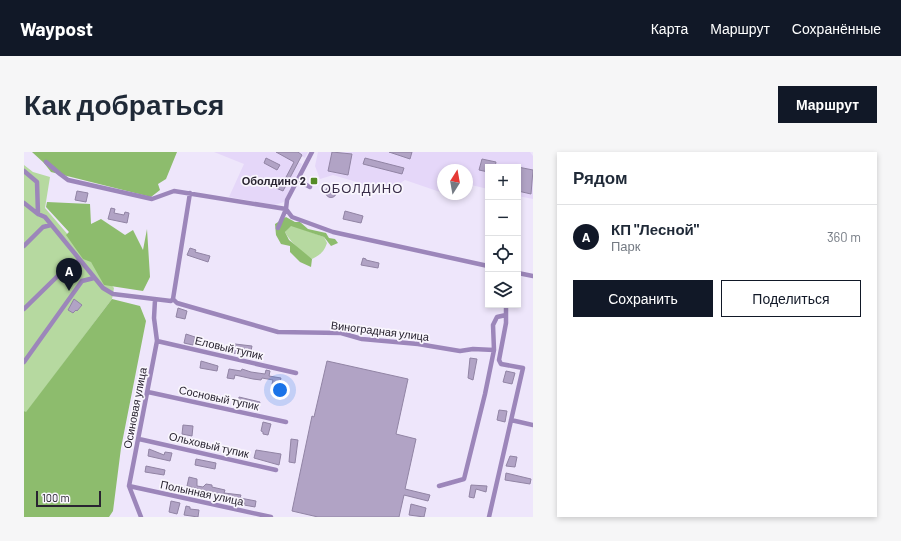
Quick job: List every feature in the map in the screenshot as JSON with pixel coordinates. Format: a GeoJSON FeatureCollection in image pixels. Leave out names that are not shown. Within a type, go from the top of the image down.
{"type":"FeatureCollection","features":[{"type":"Feature","properties":{"kind":"street"},"geometry":{"type":"LineString","coordinates":[[278,228],[286,209],[287,200],[312,152]]}},
{"type":"Feature","properties":{"kind":"street"},"geometry":{"type":"LineString","coordinates":[[46,162],[68,180],[152,199],[170,191],[286,209],[292,217],[333,232],[485,265]]}},
{"type":"Feature","properties":{"kind":"street"},"geometry":{"type":"LineString","coordinates":[[24,171],[37,182],[38,214]]}},
{"type":"Feature","properties":{"kind":"street"},"geometry":{"type":"LineString","coordinates":[[297,180],[310,187]]}},
{"type":"Feature","properties":{"kind":"street"},"geometry":{"type":"LineString","coordinates":[[24,203],[38,214],[45,217],[103,288],[113,294],[171,302],[173,299],[190,193]]}},
{"type":"Feature","properties":{"kind":"street"},"geometry":{"type":"LineString","coordinates":[[24,246],[42,227],[51,225]]}},
{"type":"Feature","properties":{"kind":"street"},"geometry":{"type":"LineString","coordinates":[[24,309],[71,263],[80,261]]}},
{"type":"Feature","properties":{"kind":"street"},"geometry":{"type":"LineString","coordinates":[[521,274],[533,276]]}},
{"type":"Feature","properties":{"kind":"street"},"geometry":{"type":"LineString","coordinates":[[24,362],[82,281],[94,278]]}},
{"type":"Feature","properties":{"kind":"street","name":"Виноградная улица"},"geometry":{"type":"LineString","coordinates":[[173,299],[177,303],[278,332],[341,333],[362,339],[418,344],[460,351],[473,349],[494,350]]}},
{"type":"Feature","properties":{"kind":"street","name":"Осиновая улица"},"geometry":{"type":"LineString","coordinates":[[129,486],[157,341],[154,318],[155,300]]}},
{"type":"Feature","properties":{"kind":"street"},"geometry":{"type":"LineString","coordinates":[[489,517],[523,368],[501,364],[499,360],[506,323],[506,308]]}},
{"type":"Feature","properties":{"kind":"street"},"geometry":{"type":"LineString","coordinates":[[439,486],[464,479],[494,350],[493,325],[497,317],[506,315]]}},
{"type":"Feature","properties":{"kind":"street","name":"Еловый тупик"},"geometry":{"type":"LineString","coordinates":[[157,341],[296,373]]}},
{"type":"Feature","properties":{"kind":"street","name":"Сосновый тупик"},"geometry":{"type":"LineString","coordinates":[[148,392],[286,422]]}},
{"type":"Feature","properties":{"kind":"street"},"geometry":{"type":"LineString","coordinates":[[511,420],[533,425]]}},
{"type":"Feature","properties":{"kind":"street","name":"Ольховый тупик"},"geometry":{"type":"LineString","coordinates":[[139,439],[276,470]]}},
{"type":"Feature","properties":{"kind":"street"},"geometry":{"type":"LineString","coordinates":[[129,486],[141,517]]}},
{"type":"Feature","properties":{"kind":"street","name":"Полынная улица"},"geometry":{"type":"LineString","coordinates":[[129,486],[271,517]]}},
{"type":"Feature","properties":{"kind":"shaded area"},"geometry":{"type":"Polygon","coordinates":[[[214,152],[308,152],[305,158],[301,156],[298,162],[302,164],[284,202],[275,205],[229,197],[244,164],[214,152]]]}},
{"type":"Feature","properties":{"kind":"shaded area"},"geometry":{"type":"Polygon","coordinates":[[[318,152],[530,152],[533,156],[533,199],[521,197],[521,164],[485,164],[485,188],[473,185],[473,164],[437,164],[437,191],[405,180],[393,188],[375,184],[374,187],[333,175],[320,179],[315,166],[318,152]]]}},
{"type":"Feature","properties":{"kind":"green space"},"geometry":{"type":"Polygon","coordinates":[[[32,152],[177,152],[166,179],[158,184],[160,190],[151,197],[51,172],[32,152]]]}},
{"type":"Feature","properties":{"kind":"green space"},"geometry":{"type":"Polygon","coordinates":[[[24,165],[33,172],[50,177],[45,208],[114,288],[112,299],[26,413],[24,411],[24,165]]]}},
{"type":"Feature","properties":{"kind":"green space"},"geometry":{"type":"Polygon","coordinates":[[[47,202],[90,204],[91,224],[101,219],[125,235],[133,230],[143,250],[147,229],[150,277],[143,291],[104,285],[91,262],[83,259],[66,235],[69,232],[46,207],[47,202]]]}},
{"type":"Feature","properties":{"kind":"green space"},"geometry":{"type":"Polygon","coordinates":[[[286,217],[295,222],[300,222],[308,229],[326,233],[329,238],[335,239],[338,243],[331,246],[324,237],[291,226],[285,232],[289,240],[312,259],[311,267],[300,262],[290,252],[290,246],[281,244],[276,235],[275,224],[286,217]]]}},
{"type":"Feature","properties":{"kind":"green space"},"geometry":{"type":"Polygon","coordinates":[[[291,225],[324,237],[327,243],[323,251],[312,259],[304,253],[293,244],[285,232],[291,225]]]}},
{"type":"Feature","properties":{"kind":"green space"},"geometry":{"type":"Polygon","coordinates":[[[112,299],[140,306],[146,321],[121,448],[113,511],[109,517],[24,517],[24,411],[26,412],[112,299]]]}},
{"type":"Feature","properties":{"kind":"building"},"geometry":{"type":"Polygon","coordinates":[[[276,152],[298,152],[302,155],[283,191],[276,188],[281,179],[284,181],[294,162],[276,152]]]}},
{"type":"Feature","properties":{"kind":"building"},"geometry":{"type":"Polygon","coordinates":[[[332,152],[352,154],[348,175],[328,171],[332,152]]]}},
{"type":"Feature","properties":{"kind":"building"},"geometry":{"type":"Polygon","coordinates":[[[389,152],[412,152],[410,159],[389,152]]]}},
{"type":"Feature","properties":{"kind":"building"},"geometry":{"type":"Polygon","coordinates":[[[266,158],[280,165],[277,170],[264,163],[266,158]]]}},
{"type":"Feature","properties":{"kind":"building"},"geometry":{"type":"Polygon","coordinates":[[[365,158],[404,168],[402,174],[363,164],[365,158]]]}},
{"type":"Feature","properties":{"kind":"building"},"geometry":{"type":"Polygon","coordinates":[[[482,159],[496,162],[496,164],[485,164],[485,171],[479,170],[482,159]]]}},
{"type":"Feature","properties":{"kind":"building"},"geometry":{"type":"Polygon","coordinates":[[[521,168],[533,170],[531,194],[521,192],[521,168]]]}},
{"type":"Feature","properties":{"kind":"building"},"geometry":{"type":"Polygon","coordinates":[[[329,187],[333,187],[335,188],[335,196],[329,197],[326,194],[326,190],[329,187]]]}},
{"type":"Feature","properties":{"kind":"building"},"geometry":{"type":"Polygon","coordinates":[[[77,191],[88,193],[86,202],[75,200],[77,191]]]}},
{"type":"Feature","properties":{"kind":"building"},"geometry":{"type":"Polygon","coordinates":[[[111,208],[115,209],[114,213],[124,215],[125,212],[129,213],[127,223],[108,219],[111,208]]]}},
{"type":"Feature","properties":{"kind":"building"},"geometry":{"type":"Polygon","coordinates":[[[345,211],[363,216],[361,223],[343,219],[345,211]]]}},
{"type":"Feature","properties":{"kind":"building"},"geometry":{"type":"Polygon","coordinates":[[[190,248],[196,250],[195,252],[210,256],[208,262],[187,255],[190,248]]]}},
{"type":"Feature","properties":{"kind":"building"},"geometry":{"type":"Polygon","coordinates":[[[363,258],[379,263],[378,268],[361,265],[363,258]]]}},
{"type":"Feature","properties":{"kind":"building"},"geometry":{"type":"Polygon","coordinates":[[[70,270],[73,270],[78,275],[71,282],[65,275],[70,270]]]}},
{"type":"Feature","properties":{"kind":"building"},"geometry":{"type":"Polygon","coordinates":[[[74,299],[82,305],[73,313],[68,310],[74,299]]]}},
{"type":"Feature","properties":{"kind":"building"},"geometry":{"type":"Polygon","coordinates":[[[178,308],[187,311],[185,319],[176,317],[178,308]]]}},
{"type":"Feature","properties":{"kind":"building"},"geometry":{"type":"Polygon","coordinates":[[[186,334],[195,337],[193,345],[184,343],[186,334]]]}},
{"type":"Feature","properties":{"kind":"building"},"geometry":{"type":"Polygon","coordinates":[[[235,344],[252,346],[250,356],[233,353],[235,344]]]}},
{"type":"Feature","properties":{"kind":"building"},"geometry":{"type":"Polygon","coordinates":[[[470,358],[477,359],[473,380],[468,378],[470,358]]]}},
{"type":"Feature","properties":{"kind":"building"},"geometry":{"type":"Polygon","coordinates":[[[201,361],[218,366],[217,371],[200,368],[201,361]]]}},
{"type":"Feature","properties":{"kind":"building"},"geometry":{"type":"Polygon","coordinates":[[[327,361],[408,379],[396,434],[416,439],[405,489],[430,495],[428,501],[404,495],[399,517],[318,517],[292,511],[312,416],[314,417],[327,361]]]}},
{"type":"Feature","properties":{"kind":"building"},"geometry":{"type":"Polygon","coordinates":[[[229,369],[241,371],[242,369],[265,374],[266,370],[270,371],[269,376],[281,378],[279,386],[272,384],[273,380],[262,378],[261,380],[235,375],[234,379],[227,378],[229,369]]]}},
{"type":"Feature","properties":{"kind":"building"},"geometry":{"type":"Polygon","coordinates":[[[506,371],[515,373],[512,384],[503,382],[506,371]]]}},
{"type":"Feature","properties":{"kind":"building"},"geometry":{"type":"Polygon","coordinates":[[[239,397],[260,402],[258,409],[249,407],[250,405],[238,403],[239,397]]]}},
{"type":"Feature","properties":{"kind":"building"},"geometry":{"type":"Polygon","coordinates":[[[499,410],[507,411],[505,422],[497,420],[499,410]]]}},
{"type":"Feature","properties":{"kind":"building"},"geometry":{"type":"Polygon","coordinates":[[[263,422],[271,424],[268,435],[263,434],[261,431],[263,422]]]}},
{"type":"Feature","properties":{"kind":"building"},"geometry":{"type":"Polygon","coordinates":[[[183,425],[193,426],[192,436],[182,434],[183,425]]]}},
{"type":"Feature","properties":{"kind":"building"},"geometry":{"type":"Polygon","coordinates":[[[291,439],[298,440],[295,463],[289,462],[291,439]]]}},
{"type":"Feature","properties":{"kind":"building"},"geometry":{"type":"Polygon","coordinates":[[[149,449],[164,455],[165,452],[172,453],[170,461],[148,456],[149,449]]]}},
{"type":"Feature","properties":{"kind":"building"},"geometry":{"type":"Polygon","coordinates":[[[256,450],[281,454],[279,465],[254,458],[256,450]]]}},
{"type":"Feature","properties":{"kind":"building"},"geometry":{"type":"Polygon","coordinates":[[[510,456],[517,457],[515,467],[506,466],[510,456]]]}},
{"type":"Feature","properties":{"kind":"building"},"geometry":{"type":"Polygon","coordinates":[[[196,459],[216,463],[215,469],[195,465],[196,459]]]}},
{"type":"Feature","properties":{"kind":"building"},"geometry":{"type":"Polygon","coordinates":[[[146,466],[165,470],[164,475],[145,472],[146,466]]]}},
{"type":"Feature","properties":{"kind":"building"},"geometry":{"type":"Polygon","coordinates":[[[506,473],[531,479],[530,484],[505,480],[506,473]]]}},
{"type":"Feature","properties":{"kind":"building"},"geometry":{"type":"Polygon","coordinates":[[[189,477],[197,479],[197,486],[203,487],[206,484],[212,485],[212,487],[225,490],[224,493],[241,495],[240,498],[256,501],[255,507],[244,505],[245,503],[219,499],[214,495],[202,493],[202,490],[187,486],[189,477]]]}},
{"type":"Feature","properties":{"kind":"building"},"geometry":{"type":"Polygon","coordinates":[[[471,485],[487,486],[486,492],[476,489],[474,498],[469,497],[471,485]]]}},
{"type":"Feature","properties":{"kind":"building"},"geometry":{"type":"Polygon","coordinates":[[[171,501],[180,503],[177,514],[169,512],[171,501]]]}},
{"type":"Feature","properties":{"kind":"building"},"geometry":{"type":"Polygon","coordinates":[[[411,504],[426,508],[424,517],[409,515],[411,504]]]}},
{"type":"Feature","properties":{"kind":"building"},"geometry":{"type":"Polygon","coordinates":[[[186,506],[190,507],[190,509],[199,510],[198,517],[184,515],[186,506]]]}},
{"type":"Feature","properties":{"kind":"place","name":"Оболдино 2"},"geometry":{"type":"Point","coordinates":[314,181]}},
{"type":"Feature","properties":{"kind":"place","name":"КП \"Лесной\""},"geometry":{"type":"Point","coordinates":[69,291]}},
{"type":"Feature","properties":{"kind":"district","name":"ОБОЛДИНО"},"geometry":{"type":"Point","coordinates":[362,188]}}]}
